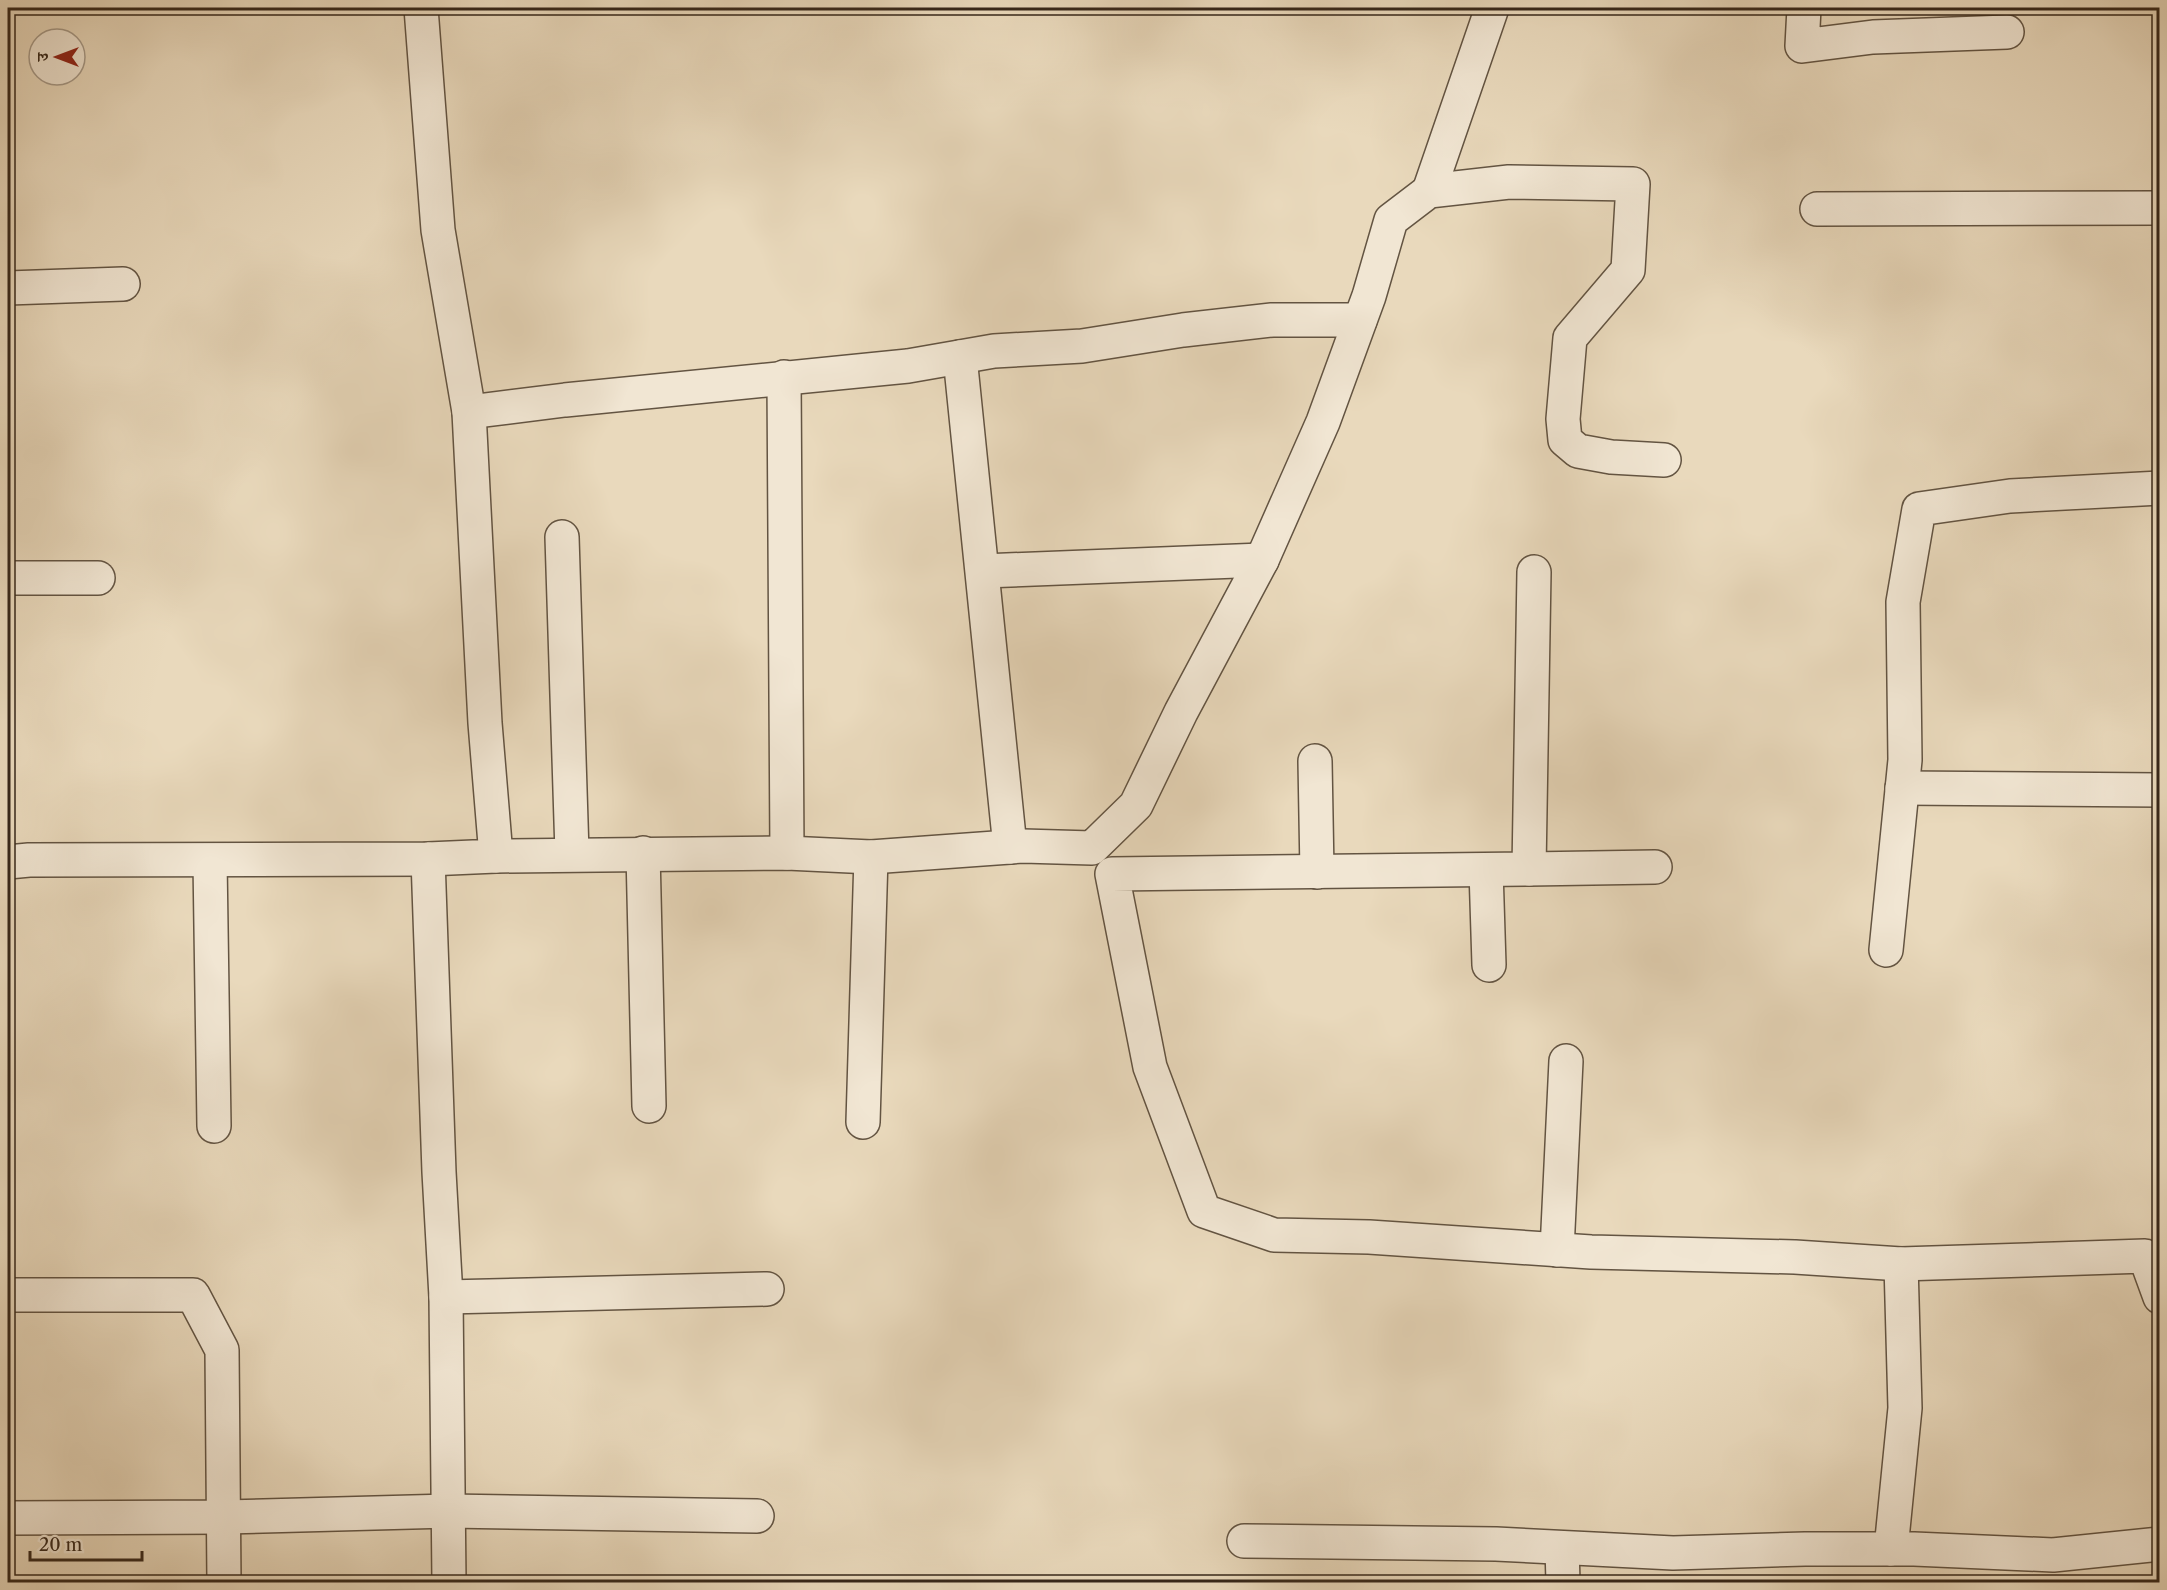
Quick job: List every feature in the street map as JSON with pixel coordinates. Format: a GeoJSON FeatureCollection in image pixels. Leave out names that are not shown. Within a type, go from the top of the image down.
{"type":"FeatureCollection","features":[{"type":"Feature","properties":{"kind":"street"},"geometry":{"type":"LineString","coordinates":[[421,8],[438,230],[470,412],[485,723],[496,856]]}},
{"type":"Feature","properties":{"kind":"street"},"geometry":{"type":"LineString","coordinates":[[1429,191],[1492,8]]}},
{"type":"Feature","properties":{"kind":"street"},"geometry":{"type":"LineString","coordinates":[[1804,8],[1802,46],[1873,37],[2007,32]]}},
{"type":"Feature","properties":{"kind":"street"},"geometry":{"type":"LineString","coordinates":[[8,862],[29,860],[428,860],[572,853],[787,853],[871,857],[1010,847],[1092,848],[1136,805],[1181,712],[1262,560],[1323,422],[1360,320],[1391,220],[1429,191],[1509,182],[1633,184],[1628,270],[1570,338],[1563,419],[1565,441],[1578,451],[1611,457],[1664,460]]}},
{"type":"Feature","properties":{"kind":"street"},"geometry":{"type":"LineString","coordinates":[[1817,209],[2160,208]]}},
{"type":"Feature","properties":{"kind":"street"},"geometry":{"type":"LineString","coordinates":[[8,288],[123,284]]}},
{"type":"Feature","properties":{"kind":"street"},"geometry":{"type":"LineString","coordinates":[[470,412],[565,400],[908,366],[994,351],[1082,346],[1182,330],[1272,320],[1360,320]]}},
{"type":"Feature","properties":{"kind":"street"},"geometry":{"type":"LineString","coordinates":[[960,357],[1010,847]]}},
{"type":"Feature","properties":{"kind":"street"},"geometry":{"type":"LineString","coordinates":[[784,377],[787,853]]}},
{"type":"Feature","properties":{"kind":"street"},"geometry":{"type":"LineString","coordinates":[[1886,951],[1905,760],[1903,602],[1919,509],[2010,496],[2160,488]]}},
{"type":"Feature","properties":{"kind":"street"},"geometry":{"type":"LineString","coordinates":[[561,537],[572,853]]}},
{"type":"Feature","properties":{"kind":"street"},"geometry":{"type":"LineString","coordinates":[[983,571],[1262,560]]}},
{"type":"Feature","properties":{"kind":"street"},"geometry":{"type":"LineString","coordinates":[[1529,869],[1534,573]]}},
{"type":"Feature","properties":{"kind":"street"},"geometry":{"type":"LineString","coordinates":[[8,578],[98,578]]}},
{"type":"Feature","properties":{"kind":"street"},"geometry":{"type":"LineString","coordinates":[[1315,761],[1317,872]]}},
{"type":"Feature","properties":{"kind":"street"},"geometry":{"type":"LineString","coordinates":[[1902,788],[2160,790]]}},
{"type":"Feature","properties":{"kind":"street"},"geometry":{"type":"LineString","coordinates":[[1092,848],[1112,874],[1150,1067],[1204,1210],[1274,1235],[1369,1238],[1557,1250],[1795,1257],[1901,1264],[2145,1256],[2160,1297]]}},
{"type":"Feature","properties":{"kind":"street"},"geometry":{"type":"LineString","coordinates":[[643,853],[649,1106]]}},
{"type":"Feature","properties":{"kind":"street"},"geometry":{"type":"LineString","coordinates":[[863,1122],[871,857]]}},
{"type":"Feature","properties":{"kind":"street"},"geometry":{"type":"LineString","coordinates":[[428,860],[439,1172],[446,1297],[449,1582]]}},
{"type":"Feature","properties":{"kind":"street"},"geometry":{"type":"LineString","coordinates":[[210,861],[214,1126]]}},
{"type":"Feature","properties":{"kind":"street"},"geometry":{"type":"LineString","coordinates":[[1112,874],[1655,867]]}},
{"type":"Feature","properties":{"kind":"street"},"geometry":{"type":"LineString","coordinates":[[1486,870],[1489,965]]}},
{"type":"Feature","properties":{"kind":"street"},"geometry":{"type":"LineString","coordinates":[[1557,1250],[1566,1061]]}},
{"type":"Feature","properties":{"kind":"street"},"geometry":{"type":"LineString","coordinates":[[1890,1549],[1905,1408],[1901,1264]]}},
{"type":"Feature","properties":{"kind":"street"},"geometry":{"type":"LineString","coordinates":[[446,1297],[767,1289]]}},
{"type":"Feature","properties":{"kind":"street"},"geometry":{"type":"LineString","coordinates":[[8,1295],[193,1295],[222,1350],[224,1582]]}},
{"type":"Feature","properties":{"kind":"street"},"geometry":{"type":"LineString","coordinates":[[8,1518],[225,1517],[449,1511],[758,1515]]}},
{"type":"Feature","properties":{"kind":"street"},"geometry":{"type":"LineString","coordinates":[[1245,1541],[1496,1544],[1673,1553],[1890,1549],[2053,1555],[2160,1544]]}},
{"type":"Feature","properties":{"kind":"street"},"geometry":{"type":"LineString","coordinates":[[1563,1548],[1563,1582]]}}]}
